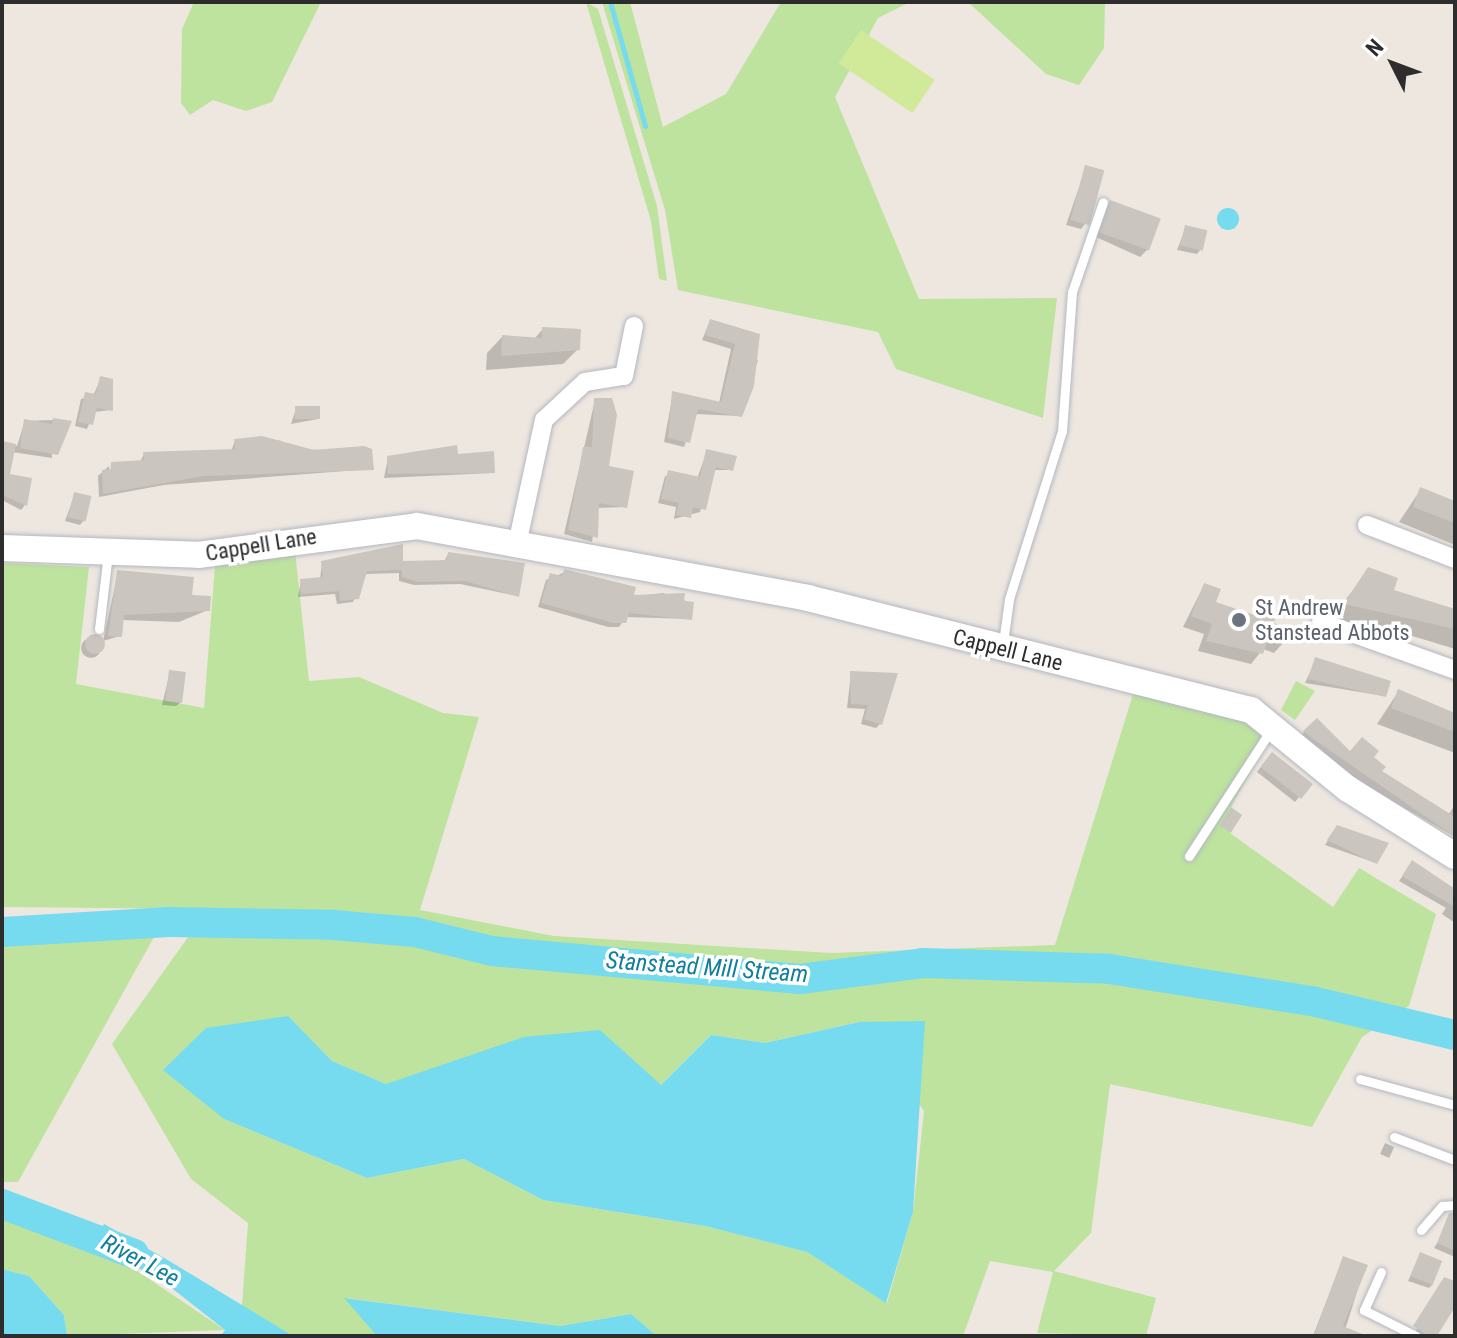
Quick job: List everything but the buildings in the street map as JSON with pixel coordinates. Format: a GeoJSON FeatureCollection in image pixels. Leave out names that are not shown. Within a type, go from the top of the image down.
{"type":"FeatureCollection","features":[{"type":"Feature","properties":{"kind":"street"},"geometry":{"type":"LineString","coordinates":[[518,540],[544,420],[585,382],[624,376],[634,326]]}},
{"type":"Feature","properties":{"kind":"street"},"geometry":{"type":"LineString","coordinates":[[1367,525],[1455,559]]}},
{"type":"Feature","properties":{"kind":"street","name":"Cappell Lane"},"geometry":{"type":"LineString","coordinates":[[2,548],[108,553],[221,553],[408,526],[518,540],[615,567],[808,598],[1231,703],[1275,723],[1348,789],[1455,856]]}},
{"type":"Feature","properties":{"kind":"street"},"geometry":{"type":"LineString","coordinates":[[1321,622],[1455,670]]}},
{"type":"Feature","properties":{"kind":"lane"},"geometry":{"type":"LineString","coordinates":[[1002,647],[1009,599],[1062,431],[1072,292],[1103,202]]}},
{"type":"Feature","properties":{"kind":"lane"},"geometry":{"type":"LineString","coordinates":[[99,629],[108,553]]}},
{"type":"Feature","properties":{"kind":"lane"},"geometry":{"type":"LineString","coordinates":[[1189,856],[1275,723]]}},
{"type":"Feature","properties":{"kind":"lane"},"geometry":{"type":"LineString","coordinates":[[1360,1079],[1454,1103]]}},
{"type":"Feature","properties":{"kind":"lane"},"geometry":{"type":"LineString","coordinates":[[1394,1137],[1455,1160]]}},
{"type":"Feature","properties":{"kind":"lane"},"geometry":{"type":"LineString","coordinates":[[1421,1230],[1442,1206],[1455,1205]]}},
{"type":"Feature","properties":{"kind":"lane"},"geometry":{"type":"LineString","coordinates":[[1381,1272],[1364,1310],[1416,1336]]}},
{"type":"Feature","properties":{"kind":"green space"},"geometry":{"type":"Polygon","coordinates":[[[194,2],[321,2],[272,102],[246,111],[213,100],[190,115],[181,103],[182,29],[194,2]]]}},
{"type":"Feature","properties":{"kind":"green space"},"geometry":{"type":"Polygon","coordinates":[[[586,2],[598,9],[657,206],[667,281],[659,279],[651,221],[586,2]]]}},
{"type":"Feature","properties":{"kind":"green space"},"geometry":{"type":"Polygon","coordinates":[[[602,2],[630,2],[663,127],[726,94],[781,2],[910,2],[878,18],[835,97],[919,299],[1057,298],[1043,418],[896,369],[878,332],[678,290],[665,210],[602,2]]]}},
{"type":"Feature","properties":{"kind":"green space"},"geometry":{"type":"Polygon","coordinates":[[[968,2],[1105,2],[1104,48],[1079,85],[1046,74],[968,2]]]}},
{"type":"Feature","properties":{"kind":"green space"},"geometry":{"type":"Polygon","coordinates":[[[861,30],[935,80],[912,113],[839,63],[861,30]]]}},
{"type":"Feature","properties":{"kind":"green space"},"geometry":{"type":"Polygon","coordinates":[[[295,551],[309,681],[359,677],[443,713],[479,717],[420,910],[554,936],[831,953],[1055,945],[1135,688],[1239,717],[1270,737],[1231,807],[1242,815],[1230,833],[1333,907],[1359,868],[1436,914],[1409,1006],[1362,1037],[1312,1127],[1110,1084],[1091,1233],[1054,1271],[1156,1298],[1146,1336],[1037,1333],[1053,1272],[990,1261],[963,1336],[657,1336],[631,1314],[560,1326],[346,1298],[377,1336],[293,1336],[242,1306],[248,1223],[191,1179],[112,1044],[208,909],[2,907],[2,563],[89,567],[76,684],[204,708],[215,565],[295,551]],[[287,1016],[224,1119],[367,1178],[464,1159],[543,1200],[705,1226],[807,1252],[887,1303],[913,1212],[924,1111],[859,1022],[765,1043],[711,1035],[661,1085],[454,1065],[386,1084],[332,1061],[287,1016]]]}},
{"type":"Feature","properties":{"kind":"green space"},"geometry":{"type":"Polygon","coordinates":[[[1296,681],[1315,691],[1295,720],[1281,710],[1296,681]]]}},
{"type":"Feature","properties":{"kind":"green space"},"geometry":{"type":"Polygon","coordinates":[[[154,937],[18,1182],[2,1182],[2,944],[154,937]]]}},
{"type":"Feature","properties":{"kind":"green space"},"geometry":{"type":"Polygon","coordinates":[[[2,1219],[94,1242],[225,1330],[67,1336],[64,1315],[29,1276],[2,1269],[2,1219]]]}},
{"type":"Feature","properties":{"kind":"water"},"geometry":{"type":"Polygon","coordinates":[[[1224,208],[1232,208],[1239,219],[1232,230],[1224,230],[1217,223],[1217,215],[1224,208]]]}},
{"type":"Feature","properties":{"kind":"water"},"geometry":{"type":"Polygon","coordinates":[[[288,1016],[332,1061],[386,1084],[524,1037],[600,1030],[661,1085],[711,1035],[765,1043],[859,1022],[925,1021],[913,1212],[886,1303],[807,1252],[705,1226],[543,1200],[464,1159],[367,1178],[224,1119],[163,1070],[206,1028],[288,1016]]]}},
{"type":"Feature","properties":{"kind":"water"},"geometry":{"type":"Polygon","coordinates":[[[104,1224],[293,1336],[221,1336],[225,1330],[169,1286],[94,1242],[104,1224]]]}},
{"type":"Feature","properties":{"kind":"water"},"geometry":{"type":"Polygon","coordinates":[[[2,1269],[29,1276],[64,1315],[67,1336],[2,1336],[2,1269]]]}},
{"type":"Feature","properties":{"kind":"water"},"geometry":{"type":"Polygon","coordinates":[[[344,1298],[560,1326],[631,1314],[657,1336],[377,1336],[344,1298]]]}},
{"type":"Feature","properties":{"kind":"waterway"},"geometry":{"type":"LineString","coordinates":[[610,2],[645,126]]}},
{"type":"Feature","properties":{"kind":"waterway","name":"Stanstead Mill Stream"},"geometry":{"type":"LineString","coordinates":[[2,932],[169,922],[333,925],[415,932],[492,951],[800,979],[923,963],[1109,969],[1312,1001],[1455,1035]]}},
{"type":"Feature","properties":{"kind":"waterway","name":"River Lee"},"geometry":{"type":"LineString","coordinates":[[2,1204],[134,1254]]}},
{"type":"Feature","properties":{"kind":"place","name":"St Andrew Stanstead Abbots"},"geometry":{"type":"Point","coordinates":[1239,620]}}]}
